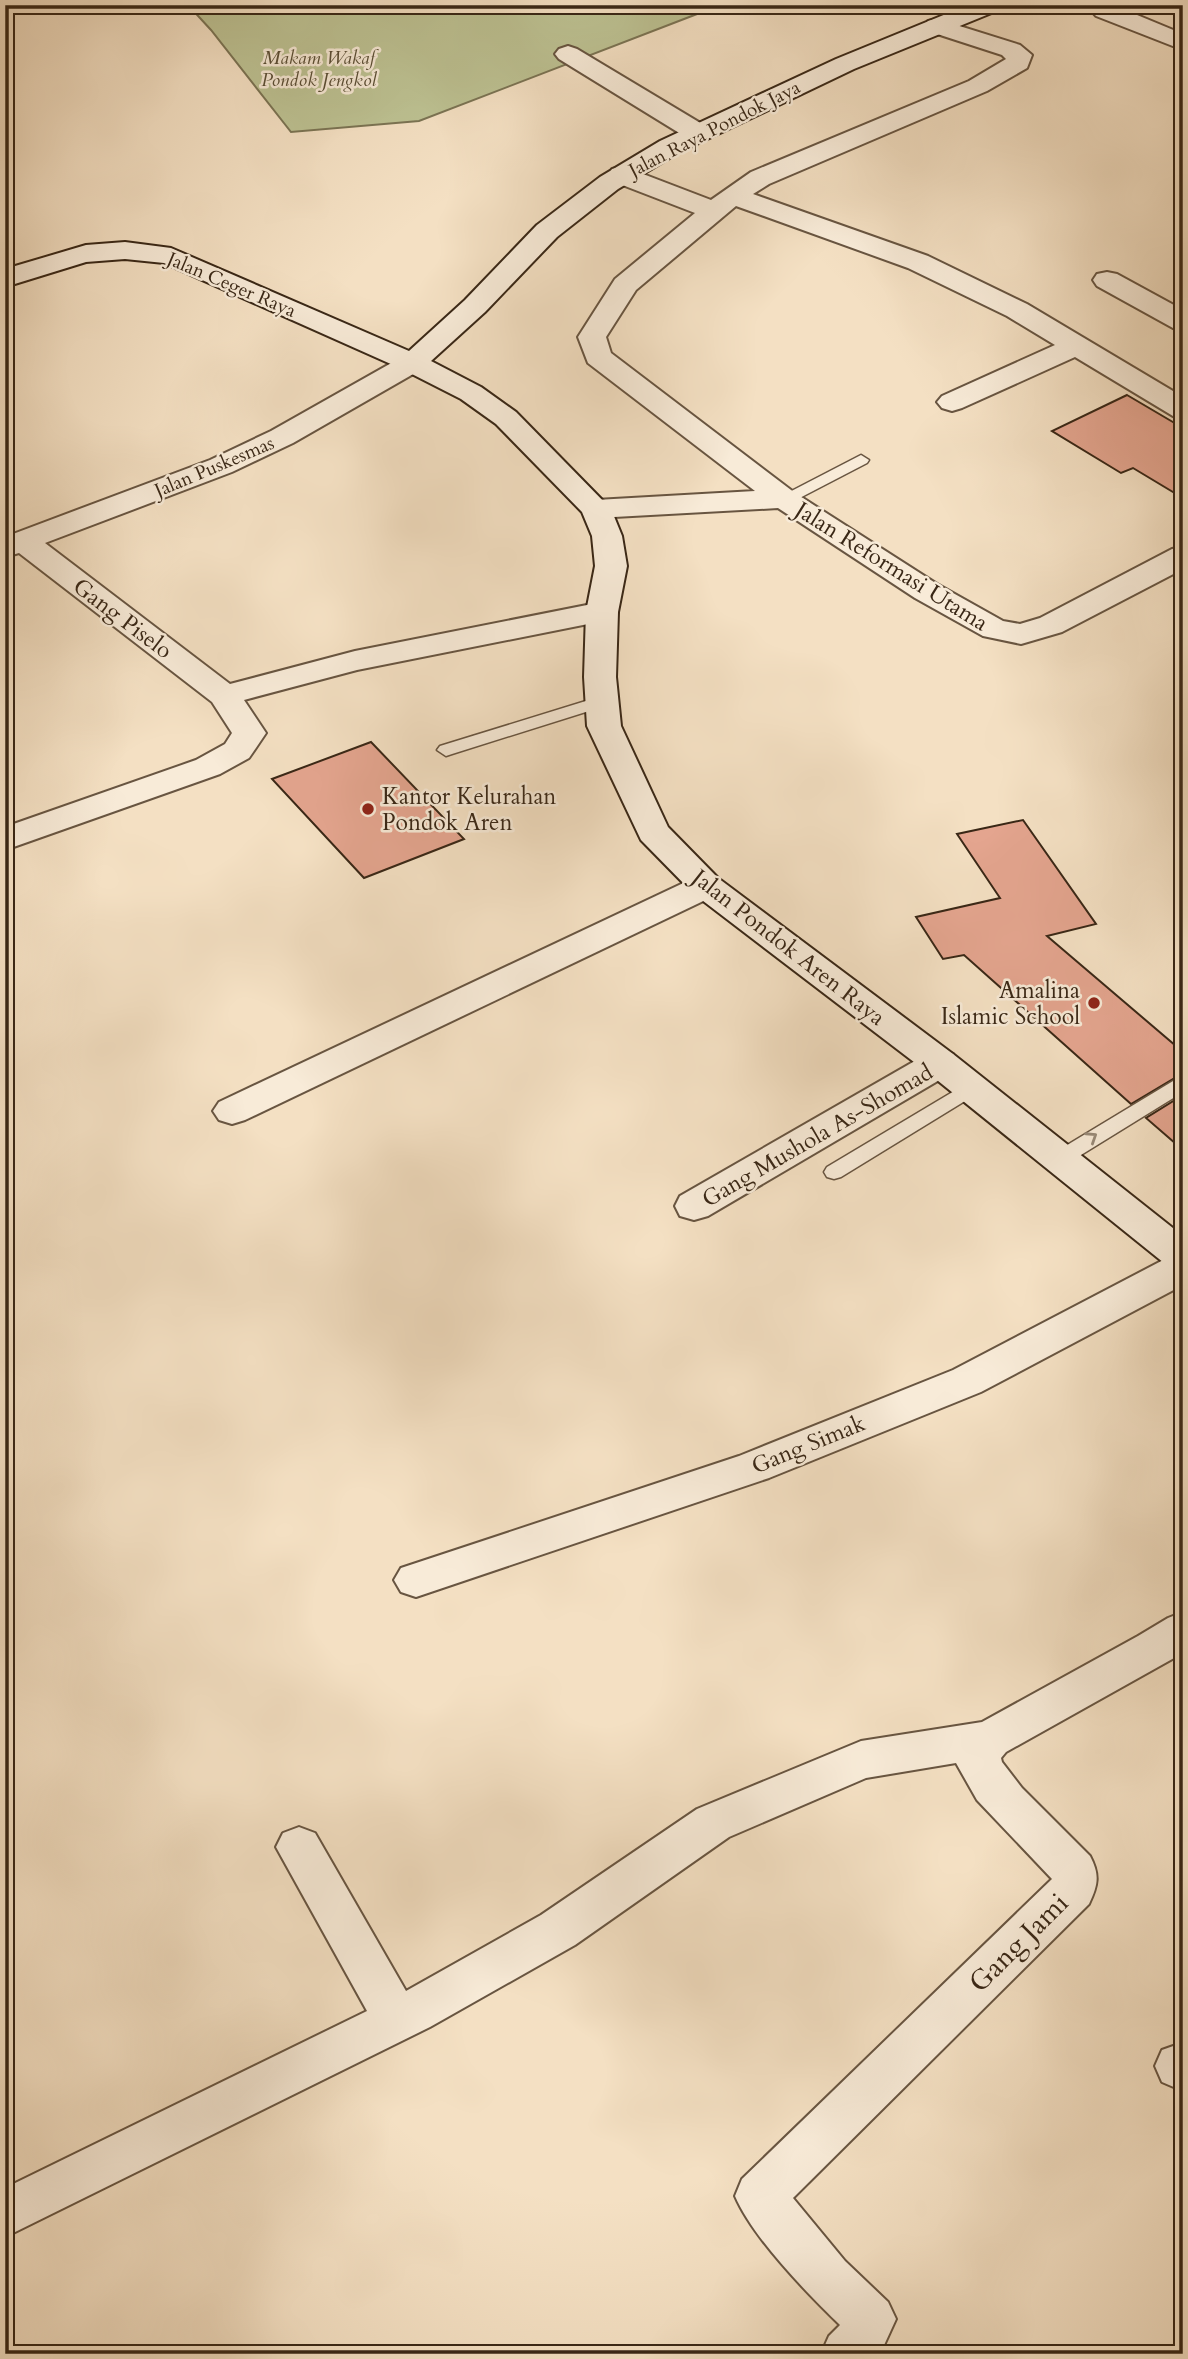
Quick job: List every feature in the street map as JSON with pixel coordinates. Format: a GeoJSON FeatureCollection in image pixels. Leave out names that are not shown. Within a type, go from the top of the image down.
{"type":"FeatureCollection","features":[{"type":"Feature","properties":{"kind":"street","name":"Jalan Raya Pondok Jaya"},"geometry":{"type":"LineString","coordinates":[[412,363],[475,306],[547,231],[621,176],[698,133],[845,64],[990,5]]}},
{"type":"Feature","properties":{"kind":"street"},"geometry":{"type":"LineString","coordinates":[[1098,5],[1105,11],[1183,43]]}},
{"type":"Feature","properties":{"kind":"street"},"geometry":{"type":"LineString","coordinates":[[784,499],[598,357],[592,337],[625,285],[723,203],[760,178],[978,86],[1018,62],[1019,55],[1011,50],[937,26]]}},
{"type":"Feature","properties":{"kind":"street"},"geometry":{"type":"LineString","coordinates":[[568,54],[698,133]]}},
{"type":"Feature","properties":{"kind":"street"},"geometry":{"type":"LineString","coordinates":[[621,176],[723,203],[918,262],[1017,310],[1183,410]]}},
{"type":"Feature","properties":{"kind":"street","name":"Jalan Ceger Raya"},"geometry":{"type":"LineString","coordinates":[[5,279],[63,257],[89,251],[143,251],[171,256],[412,363]]}},
{"type":"Feature","properties":{"kind":"street"},"geometry":{"type":"LineString","coordinates":[[1107,280],[1183,322]]}},
{"type":"Feature","properties":{"kind":"street"},"geometry":{"type":"LineString","coordinates":[[952,402],[1076,346]]}},
{"type":"Feature","properties":{"kind":"street","name":"Jalan Pondok Aren Raya"},"geometry":{"type":"LineString","coordinates":[[412,363],[471,393],[506,418],[596,509],[607,536],[611,566],[602,612],[604,726],[653,832],[706,886],[940,1063],[1183,1257]]}},
{"type":"Feature","properties":{"kind":"street","name":"Jalan Puskesmas"},"geometry":{"type":"LineString","coordinates":[[13,544],[221,466],[282,438],[412,363]]}},
{"type":"Feature","properties":{"kind":"street","name":"Jalan Reformasi Utama"},"geometry":{"type":"LineString","coordinates":[[596,509],[784,499],[926,591],[982,623],[993,629],[1021,634],[1051,625],[1183,556]]}},
{"type":"Feature","properties":{"kind":"street","name":"Gang Piselo"},"geometry":{"type":"LineString","coordinates":[[5,839],[208,767],[237,751],[249,733],[224,695],[13,544]]}},
{"type":"Feature","properties":{"kind":"street"},"geometry":{"type":"LineString","coordinates":[[224,695],[355,662],[602,612]]}},
{"type":"Feature","properties":{"kind":"street"},"geometry":{"type":"LineString","coordinates":[[232,1111],[706,886]]}},
{"type":"Feature","properties":{"kind":"street","name":"Gang Mushola As-Shomad"},"geometry":{"type":"LineString","coordinates":[[694,1206],[940,1063]]}},
{"type":"Feature","properties":{"kind":"street","name":"Gang Simak"},"geometry":{"type":"LineString","coordinates":[[416,1580],[754,1467],[967,1381],[1183,1267]]}},
{"type":"Feature","properties":{"kind":"street"},"geometry":{"type":"LineString","coordinates":[[5,2214],[397,2020],[558,1930],[713,1823],[861,1760],[990,1739],[1183,1630]]}},
{"type":"Feature","properties":{"kind":"street","name":"Gang Jami"},"geometry":{"type":"LineString","coordinates":[[848,2354],[858,2344],[870,2319],[827,2278],[760,2196],[1072,1890],[1074,1870],[995,1787],[979,1765],[979,1752],[990,1739]]}},
{"type":"Feature","properties":{"kind":"street"},"geometry":{"type":"LineString","coordinates":[[299,1847],[397,2020]]}},
{"type":"Feature","properties":{"kind":"lane"},"geometry":{"type":"LineString","coordinates":[[784,499],[861,460]]}},
{"type":"Feature","properties":{"kind":"lane"},"geometry":{"type":"LineString","coordinates":[[446,750],[602,701]]}},
{"type":"Feature","properties":{"kind":"lane"},"geometry":{"type":"LineString","coordinates":[[1061,1158],[1183,1082]]}},
{"type":"Feature","properties":{"kind":"lane"},"geometry":{"type":"LineString","coordinates":[[834,1172],[971,1088]]}},
{"type":"Feature","properties":{"kind":"green space","name":"Makam Wakaf Pondok Jengkol"},"geometry":{"type":"Polygon","coordinates":[[[188,5],[706,5],[710,9],[419,121],[291,132],[211,30],[188,5]]]}},
{"type":"Feature","properties":{"kind":"building"},"geometry":{"type":"Polygon","coordinates":[[[1127,395],[1183,428],[1183,498],[1133,468],[1121,473],[1052,431],[1127,395]]]}},
{"type":"Feature","properties":{"kind":"building","name":"Kantor Kelurahan Pondok Aren"},"geometry":{"type":"Polygon","coordinates":[[[371,742],[464,839],[364,878],[272,779],[371,742]]]}},
{"type":"Feature","properties":{"kind":"building"},"geometry":{"type":"Polygon","coordinates":[[[1023,820],[1096,924],[1047,936],[1183,1052],[1183,1073],[1131,1104],[964,955],[943,959],[916,917],[1000,898],[957,834],[1023,820]]]}},
{"type":"Feature","properties":{"kind":"building"},"geometry":{"type":"Polygon","coordinates":[[[1183,1095],[1183,1150],[1146,1118],[1183,1095]]]}},
{"type":"Feature","properties":{"kind":"place","name":"Kantor Kelurahan Pondok Aren"},"geometry":{"type":"Point","coordinates":[368,809]}},
{"type":"Feature","properties":{"kind":"place","name":"Amalina Islamic School"},"geometry":{"type":"Point","coordinates":[1094,1003]}}]}
